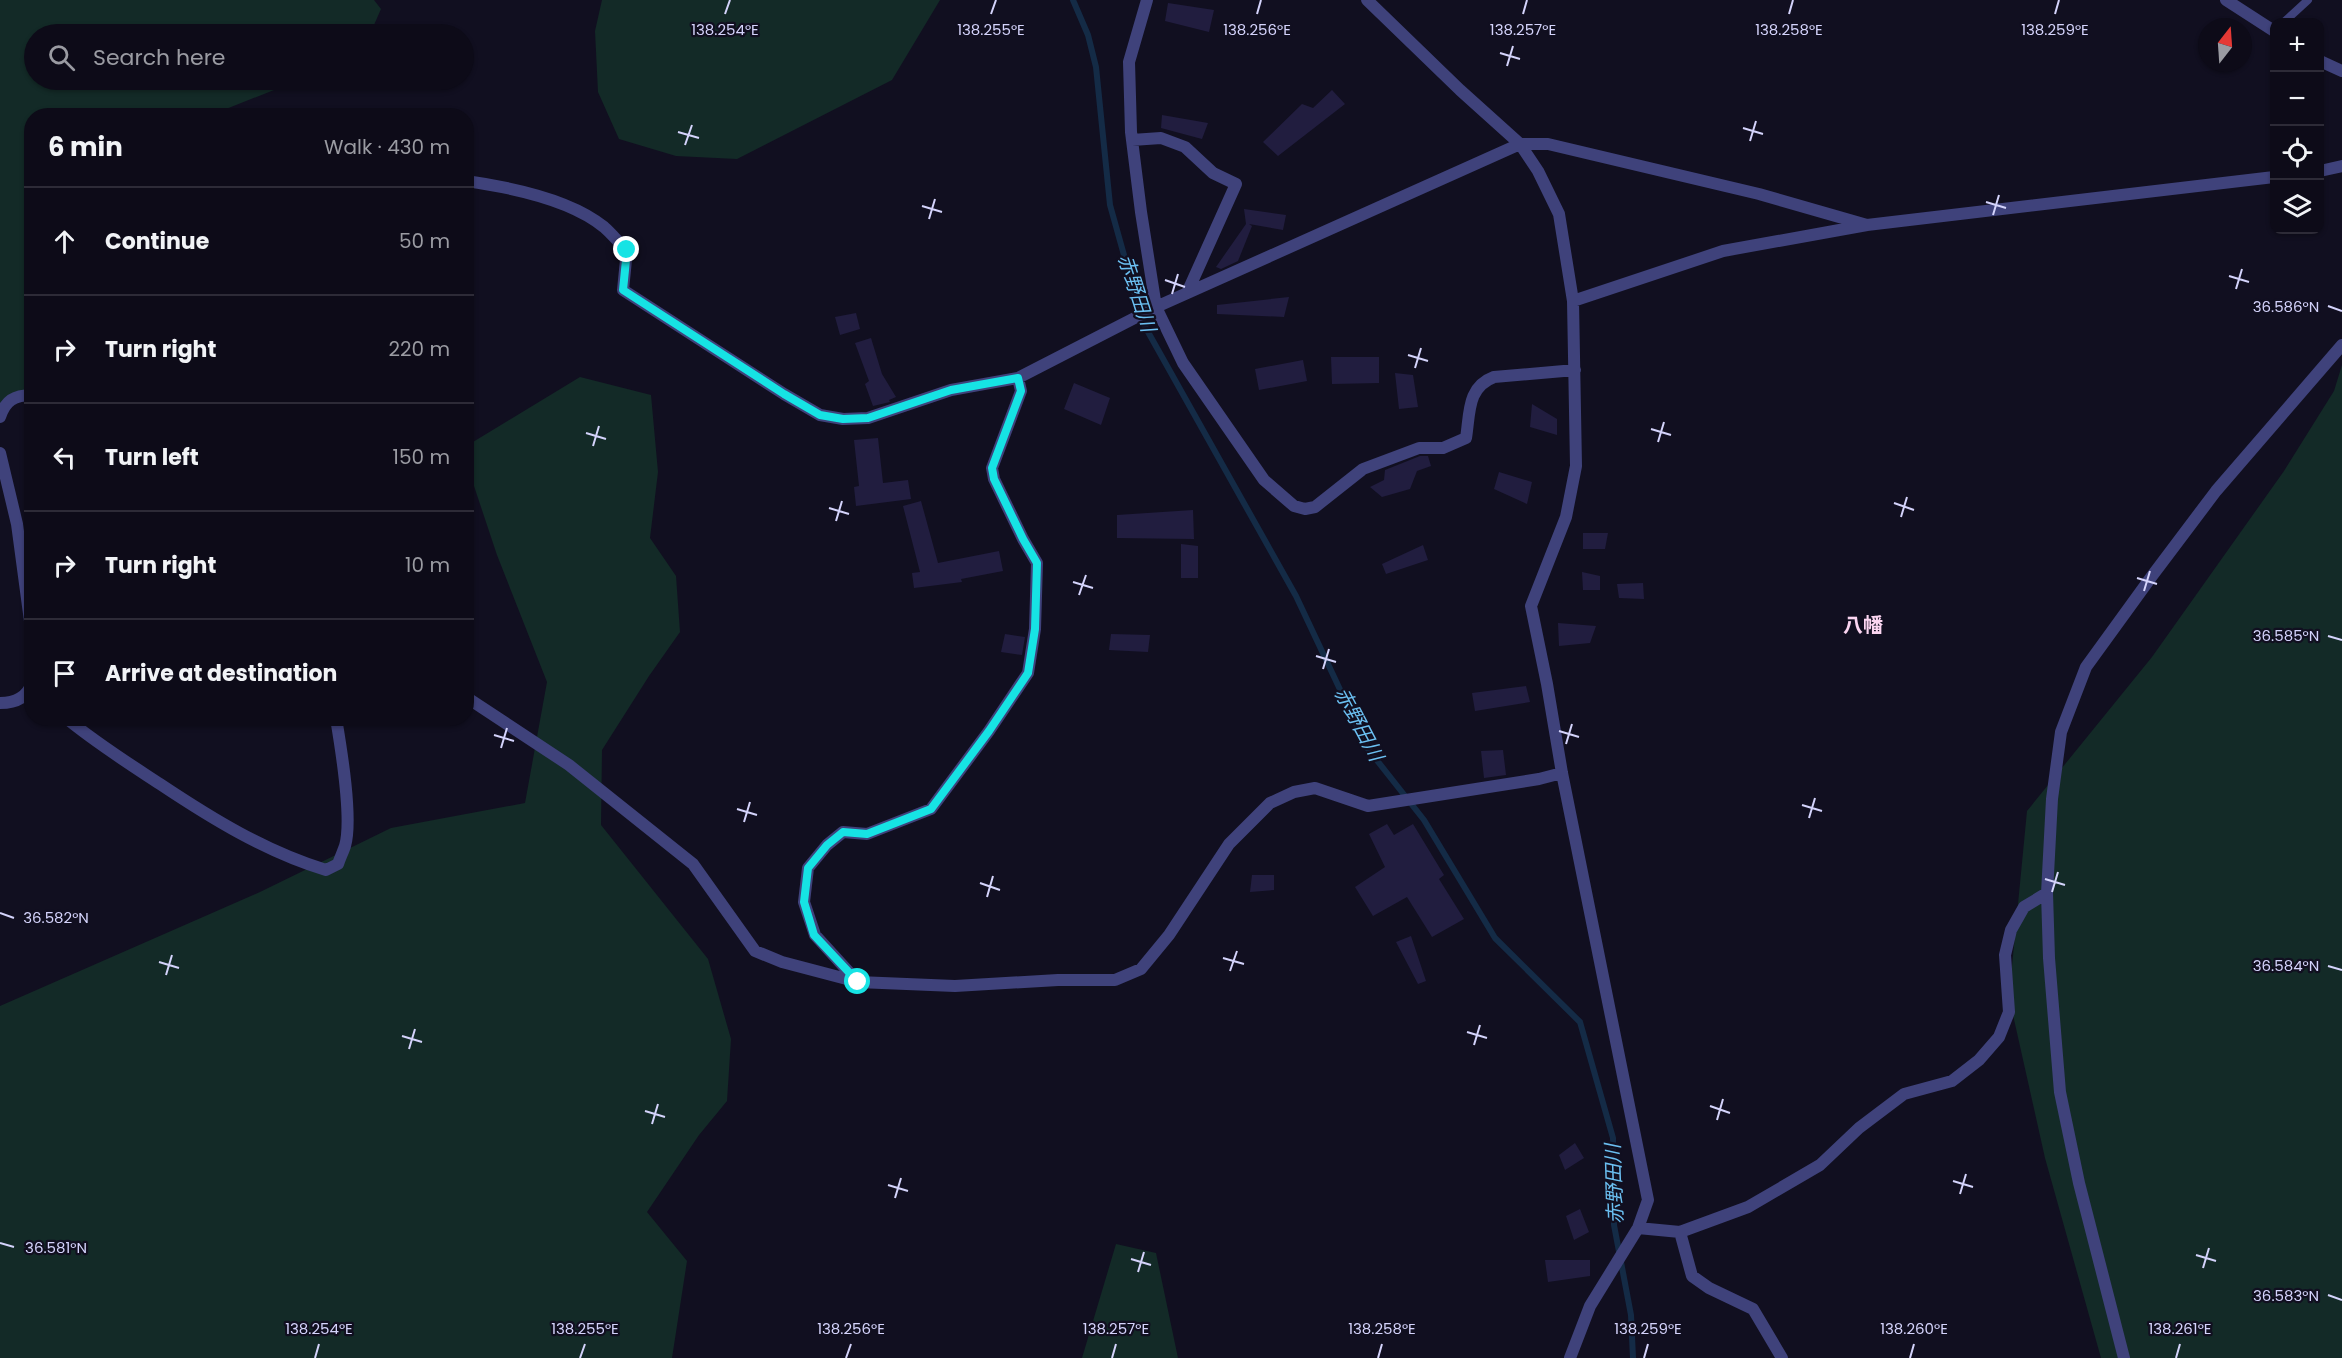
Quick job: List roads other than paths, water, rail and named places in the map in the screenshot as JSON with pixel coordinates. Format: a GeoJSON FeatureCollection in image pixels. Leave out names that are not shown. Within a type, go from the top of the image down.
{"type":"FeatureCollection","features":[{"type":"Feature","properties":{"kind":"street"},"geometry":{"type":"LineString","coordinates":[[1148,0],[1129,62],[1132,140],[1153,308],[1183,363],[1264,480],[1294,506],[1305,509],[1315,507],[1363,469],[1419,448],[1443,448],[1466,438],[1473,396],[1477,387],[1494,376],[1575,370]]}},
{"type":"Feature","properties":{"kind":"street"},"geometry":{"type":"LineString","coordinates":[[1366,0],[1520,144],[1538,171],[1559,214],[1573,301],[1576,466],[1566,518],[1531,606],[1548,684],[1562,774],[1648,1200],[1638,1228],[1590,1306],[1570,1358]]}},
{"type":"Feature","properties":{"kind":"street"},"geometry":{"type":"LineString","coordinates":[[2226,0],[2270,28]]}},
{"type":"Feature","properties":{"kind":"street"},"geometry":{"type":"LineString","coordinates":[[2324,63],[2342,71]]}},
{"type":"Feature","properties":{"kind":"street"},"geometry":{"type":"LineString","coordinates":[[1132,140],[1161,138],[1185,147],[1213,173],[1236,184],[1187,293]]}},
{"type":"Feature","properties":{"kind":"street"},"geometry":{"type":"LineString","coordinates":[[474,182],[539,196],[579,212],[603,226],[627,250],[623,290],[784,394],[820,415],[843,419],[868,418],[951,390],[1018,378],[1153,308],[1520,144],[1548,144],[1759,194],[1867,225]]}},
{"type":"Feature","properties":{"kind":"street"},"geometry":{"type":"LineString","coordinates":[[2324,170],[2342,166]]}},
{"type":"Feature","properties":{"kind":"street"},"geometry":{"type":"LineString","coordinates":[[1573,301],[1723,251],[1867,225],[2270,177]]}},
{"type":"Feature","properties":{"kind":"street"},"geometry":{"type":"LineString","coordinates":[[2124,1358],[2079,1183],[2060,1092],[2049,958],[2047,893],[2052,799],[2061,732],[2086,667],[2152,576],[2216,492],[2342,345]]}},
{"type":"Feature","properties":{"kind":"street"},"geometry":{"type":"LineString","coordinates":[[858,982],[814,935],[804,902],[808,868],[827,845],[843,832],[867,834],[931,809],[989,731],[1028,673],[1035,629],[1037,563],[999,489],[992,468],[1021,391],[1018,378]]}},
{"type":"Feature","properties":{"kind":"street"},"geometry":{"type":"LineString","coordinates":[[0,417],[4,405],[13,398],[24,396]]}},
{"type":"Feature","properties":{"kind":"street"},"geometry":{"type":"LineString","coordinates":[[0,453],[17,524],[24,576]]}},
{"type":"Feature","properties":{"kind":"street"},"geometry":{"type":"LineString","coordinates":[[0,703],[21,699],[24,696]]}},
{"type":"Feature","properties":{"kind":"street"},"geometry":{"type":"LineString","coordinates":[[474,702],[569,765],[693,864],[755,951],[782,962],[858,982],[955,986],[1058,980],[1115,980],[1141,969],[1168,935],[1229,844],[1270,803],[1294,792],[1316,788],[1368,806],[1562,774]]}},
{"type":"Feature","properties":{"kind":"street"},"geometry":{"type":"LineString","coordinates":[[76,726],[99,744],[208,816],[298,861],[326,870],[338,864],[346,845],[347,822],[342,752],[337,726]]}},
{"type":"Feature","properties":{"kind":"street"},"geometry":{"type":"LineString","coordinates":[[1638,1228],[1680,1232],[1748,1207],[1820,1165],[1859,1128],[1904,1094],[1952,1081],[1979,1060],[1999,1037],[2009,1012],[2005,955],[2011,930],[2024,907],[2047,893]]}},
{"type":"Feature","properties":{"kind":"street"},"geometry":{"type":"LineString","coordinates":[[1680,1232],[1692,1276],[1708,1288],[1753,1309],[1782,1358]]}},
{"type":"Feature","properties":{"kind":"lane"},"geometry":{"type":"LineString","coordinates":[[2288,18],[2308,0]]}},
{"type":"Feature","properties":{"kind":"waterway","name":"赤野田川"},"geometry":{"type":"LineString","coordinates":[[1073,0],[1088,35],[1096,67],[1110,205],[1143,323],[1296,596],[1368,749],[1424,820],[1495,938],[1580,1022],[1613,1138],[1614,1225],[1631,1315],[1633,1358]]}},
{"type":"Feature","properties":{"kind":"district","name":"八幡"},"geometry":{"type":"Point","coordinates":[1863,625]}}]}
